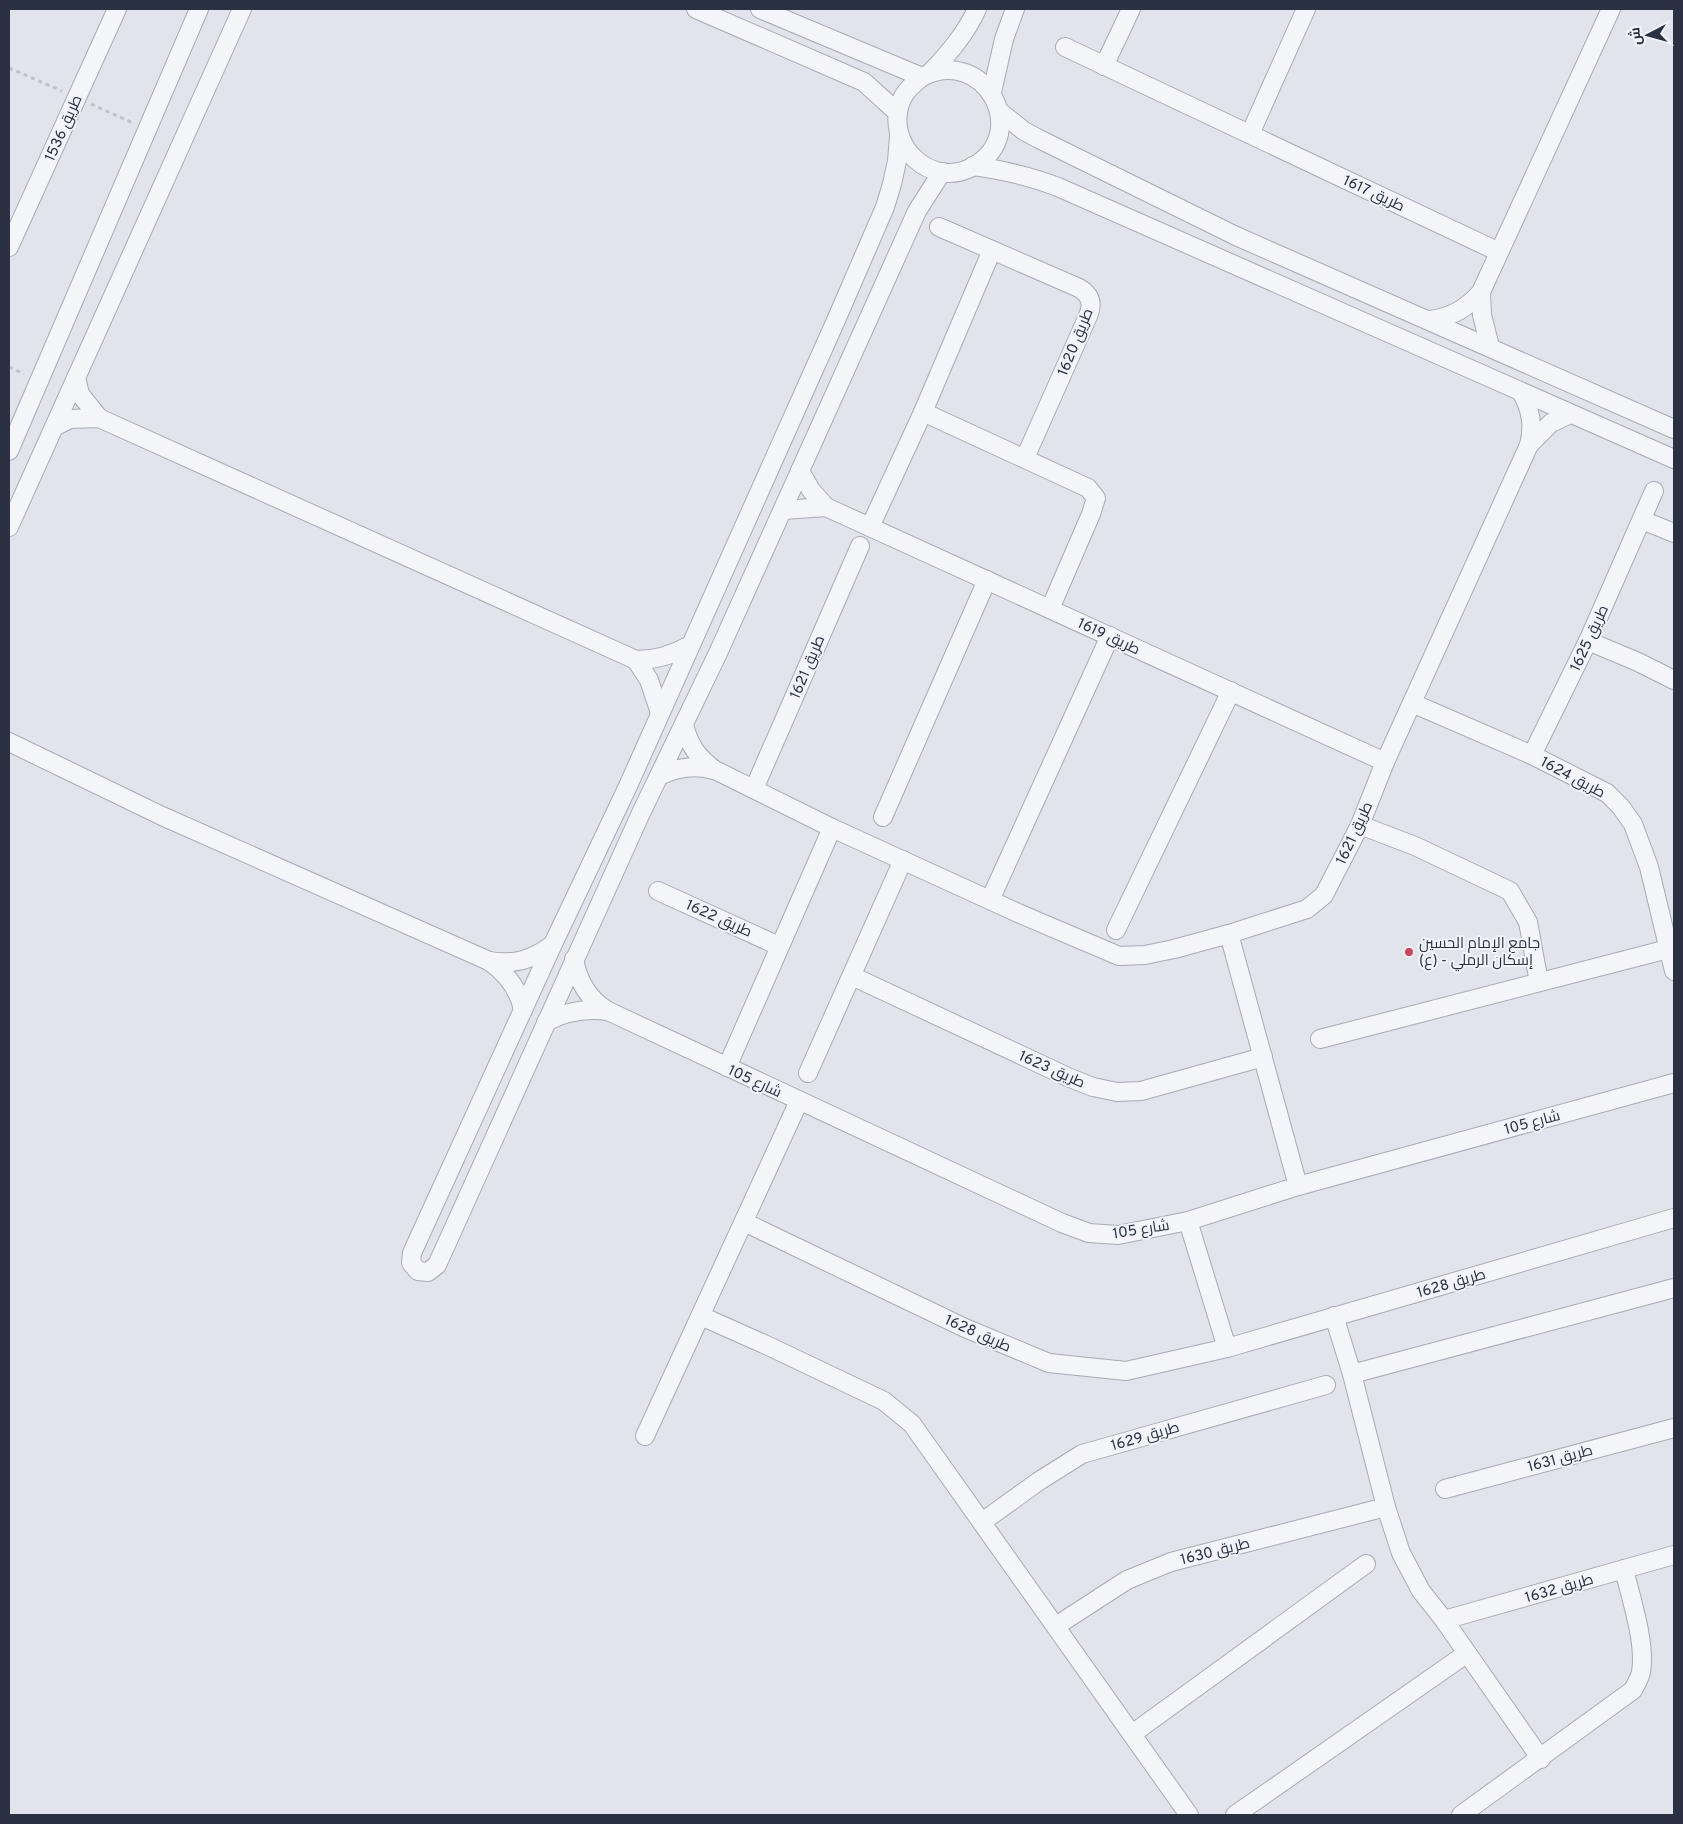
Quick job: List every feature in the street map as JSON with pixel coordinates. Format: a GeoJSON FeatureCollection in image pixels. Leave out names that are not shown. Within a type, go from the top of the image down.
{"type":"FeatureCollection","features":[{"type":"Feature","properties":{"kind":"street","name":"طريق 1536"},"geometry":{"type":"LineString","coordinates":[[9,246],[117,9]]}},
{"type":"Feature","properties":{"kind":"street"},"geometry":{"type":"LineString","coordinates":[[9,450],[199,9]]}},
{"type":"Feature","properties":{"kind":"street"},"geometry":{"type":"LineString","coordinates":[[9,527],[242,9]]}},
{"type":"Feature","properties":{"kind":"street"},"geometry":{"type":"LineString","coordinates":[[696,9],[864,82],[898,113]]}},
{"type":"Feature","properties":{"kind":"street"},"geometry":{"type":"LineString","coordinates":[[760,9],[927,74],[948,69],[965,72],[980,80],[992,92],[999,110],[1000,127],[995,143],[986,156],[974,166],[958,172],[942,172],[924,166],[909,154],[899,137]]}},
{"type":"Feature","properties":{"kind":"street"},"geometry":{"type":"LineString","coordinates":[[942,172],[917,211],[783,510],[574,960],[436,1265],[428,1272],[418,1271],[411,1263],[412,1253],[553,944],[628,786],[885,206],[894,176],[899,137],[898,113],[902,98],[910,86],[927,74],[952,49],[964,34],[977,9]]}},
{"type":"Feature","properties":{"kind":"street"},"geometry":{"type":"LineString","coordinates":[[992,92],[1004,39],[1015,9]]}},
{"type":"Feature","properties":{"kind":"street"},"geometry":{"type":"LineString","coordinates":[[1104,66],[1131,9]]}},
{"type":"Feature","properties":{"kind":"street"},"geometry":{"type":"LineString","coordinates":[[1250,134],[1306,9]]}},
{"type":"Feature","properties":{"kind":"street"},"geometry":{"type":"LineString","coordinates":[[1430,320],[1442,318],[1464,308],[1481,292],[1611,9]]}},
{"type":"Feature","properties":{"kind":"street","name":"طريق 1617"},"geometry":{"type":"LineString","coordinates":[[1065,46],[1499,252]]}},
{"type":"Feature","properties":{"kind":"street"},"geometry":{"type":"LineString","coordinates":[[999,110],[1024,131],[1038,139],[1227,232],[1674,429]]}},
{"type":"Feature","properties":{"kind":"street"},"geometry":{"type":"LineString","coordinates":[[974,166],[1031,176],[1058,187],[1674,459]]}},
{"type":"Feature","properties":{"kind":"street","name":"طريق 1620"},"geometry":{"type":"LineString","coordinates":[[939,227],[1079,288],[1091,300],[1092,308],[1025,458]]}},
{"type":"Feature","properties":{"kind":"street"},"geometry":{"type":"LineString","coordinates":[[870,527],[992,250]]}},
{"type":"Feature","properties":{"kind":"street"},"geometry":{"type":"LineString","coordinates":[[1481,292],[1483,326],[1490,347]]}},
{"type":"Feature","properties":{"kind":"street"},"geometry":{"type":"LineString","coordinates":[[76,378],[80,394],[99,418]]}},
{"type":"Feature","properties":{"kind":"street","name":"طريق 1621"},"geometry":{"type":"LineString","coordinates":[[684,725],[694,751],[715,770],[832,828],[1119,956],[1145,955],[1229,934],[1307,908],[1324,894],[1360,825],[1412,703],[1530,445],[1532,434],[1530,412],[1521,392]]}},
{"type":"Feature","properties":{"kind":"street"},"geometry":{"type":"LineString","coordinates":[[922,412],[1088,488],[1096,498],[1091,514],[1050,609]]}},
{"type":"Feature","properties":{"kind":"street","name":"طريق 1621"},"geometry":{"type":"LineString","coordinates":[[1530,445],[1543,429],[1570,414]]}},
{"type":"Feature","properties":{"kind":"street"},"geometry":{"type":"LineString","coordinates":[[54,428],[70,419],[99,418],[636,660],[647,660],[669,655],[690,645]]}},
{"type":"Feature","properties":{"kind":"street","name":"طريق 1619"},"geometry":{"type":"LineString","coordinates":[[800,471],[811,490],[826,507],[1386,762]]}},
{"type":"Feature","properties":{"kind":"street","name":"طريق 1625"},"geometry":{"type":"LineString","coordinates":[[1532,755],[1588,642],[1654,491]]}},
{"type":"Feature","properties":{"kind":"street","name":"طريق 1619"},"geometry":{"type":"LineString","coordinates":[[783,510],[826,507]]}},
{"type":"Feature","properties":{"kind":"street"},"geometry":{"type":"LineString","coordinates":[[1642,520],[1674,533]]}},
{"type":"Feature","properties":{"kind":"street","name":"طريق 1621"},"geometry":{"type":"LineString","coordinates":[[754,789],[860,546]]}},
{"type":"Feature","properties":{"kind":"street"},"geometry":{"type":"LineString","coordinates":[[883,817],[987,580]]}},
{"type":"Feature","properties":{"kind":"street"},"geometry":{"type":"LineString","coordinates":[[990,900],[1110,636]]}},
{"type":"Feature","properties":{"kind":"street"},"geometry":{"type":"LineString","coordinates":[[1588,642],[1638,662],[1674,680]]}},
{"type":"Feature","properties":{"kind":"street"},"geometry":{"type":"LineString","coordinates":[[636,660],[654,690],[660,713]]}},
{"type":"Feature","properties":{"kind":"street"},"geometry":{"type":"LineString","coordinates":[[1116,930],[1231,691]]}},
{"type":"Feature","properties":{"kind":"street","name":"طريق 1624"},"geometry":{"type":"LineString","coordinates":[[1412,703],[1532,755],[1607,793],[1621,806],[1633,824],[1649,867],[1674,971]]}},
{"type":"Feature","properties":{"kind":"street"},"geometry":{"type":"LineString","coordinates":[[9,743],[162,816],[489,961],[503,963],[530,959],[542,953],[553,944]]}},
{"type":"Feature","properties":{"kind":"street","name":"طريق 1621"},"geometry":{"type":"LineString","coordinates":[[659,776],[672,770],[686,767],[701,767],[715,770]]}},
{"type":"Feature","properties":{"kind":"street"},"geometry":{"type":"LineString","coordinates":[[1360,825],[1415,846],[1510,891],[1528,922],[1539,982]]}},
{"type":"Feature","properties":{"kind":"street"},"geometry":{"type":"LineString","coordinates":[[727,1067],[832,828]]}},
{"type":"Feature","properties":{"kind":"street"},"geometry":{"type":"LineString","coordinates":[[808,1073],[903,860]]}},
{"type":"Feature","properties":{"kind":"street","name":"طريق 1622"},"geometry":{"type":"LineString","coordinates":[[658,891],[779,946]]}},
{"type":"Feature","properties":{"kind":"street"},"geometry":{"type":"LineString","coordinates":[[1229,934],[1298,1186]]}},
{"type":"Feature","properties":{"kind":"street"},"geometry":{"type":"LineString","coordinates":[[1320,1039],[1668,949]]}},
{"type":"Feature","properties":{"kind":"street","name":"شارع 105"},"geometry":{"type":"LineString","coordinates":[[574,960],[579,980],[585,990],[595,1002],[608,1011],[799,1101],[991,1188],[1062,1223],[1089,1233],[1118,1236],[1188,1221],[1298,1186],[1674,1083]]}},
{"type":"Feature","properties":{"kind":"street"},"geometry":{"type":"LineString","coordinates":[[489,961],[508,978],[515,988],[523,1010]]}},
{"type":"Feature","properties":{"kind":"street","name":"طريق 1623"},"geometry":{"type":"LineString","coordinates":[[852,976],[1070,1078],[1093,1087],[1117,1092],[1141,1091],[1263,1057]]}},
{"type":"Feature","properties":{"kind":"street","name":"شارع 105"},"geometry":{"type":"LineString","coordinates":[[546,1022],[576,1010],[608,1011]]}},
{"type":"Feature","properties":{"kind":"street"},"geometry":{"type":"LineString","coordinates":[[645,1436],[799,1101]]}},
{"type":"Feature","properties":{"kind":"street","name":"طريق 1628"},"geometry":{"type":"LineString","coordinates":[[744,1222],[965,1328],[1049,1363],[1126,1371],[1227,1348],[1674,1218]]}},
{"type":"Feature","properties":{"kind":"street"},"geometry":{"type":"LineString","coordinates":[[1188,1221],[1227,1348]]}},
{"type":"Feature","properties":{"kind":"street"},"geometry":{"type":"LineString","coordinates":[[1352,1374],[1674,1288]]}},
{"type":"Feature","properties":{"kind":"street"},"geometry":{"type":"LineString","coordinates":[[701,1316],[884,1401],[912,1424],[1189,1815]]}},
{"type":"Feature","properties":{"kind":"street"},"geometry":{"type":"LineString","coordinates":[[1334,1316],[1352,1374],[1386,1507],[1401,1553],[1420,1591],[1444,1620],[1466,1654],[1541,1758]]}},
{"type":"Feature","properties":{"kind":"street","name":"طريق 1629"},"geometry":{"type":"LineString","coordinates":[[982,1522],[1039,1481],[1082,1454],[1326,1385]]}},
{"type":"Feature","properties":{"kind":"street","name":"طريق 1631"},"geometry":{"type":"LineString","coordinates":[[1445,1489],[1674,1428]]}},
{"type":"Feature","properties":{"kind":"street","name":"طريق 1630"},"geometry":{"type":"LineString","coordinates":[[1056,1626],[1127,1580],[1172,1562],[1386,1507]]}},
{"type":"Feature","properties":{"kind":"street","name":"طريق 1632"},"geometry":{"type":"LineString","coordinates":[[1444,1620],[1674,1555]]}},
{"type":"Feature","properties":{"kind":"street"},"geometry":{"type":"LineString","coordinates":[[1132,1734],[1366,1564]]}},
{"type":"Feature","properties":{"kind":"street"},"geometry":{"type":"LineString","coordinates":[[1461,1815],[1633,1690],[1640,1675],[1643,1658],[1624,1569]]}},
{"type":"Feature","properties":{"kind":"street"},"geometry":{"type":"LineString","coordinates":[[1235,1815],[1466,1654]]}},
{"type":"Feature","properties":{"kind":"place","name":"جامع الإمام الحسين (ع) - إسكان الرملي"},"geometry":{"type":"Point","coordinates":[1409,952]}}]}
